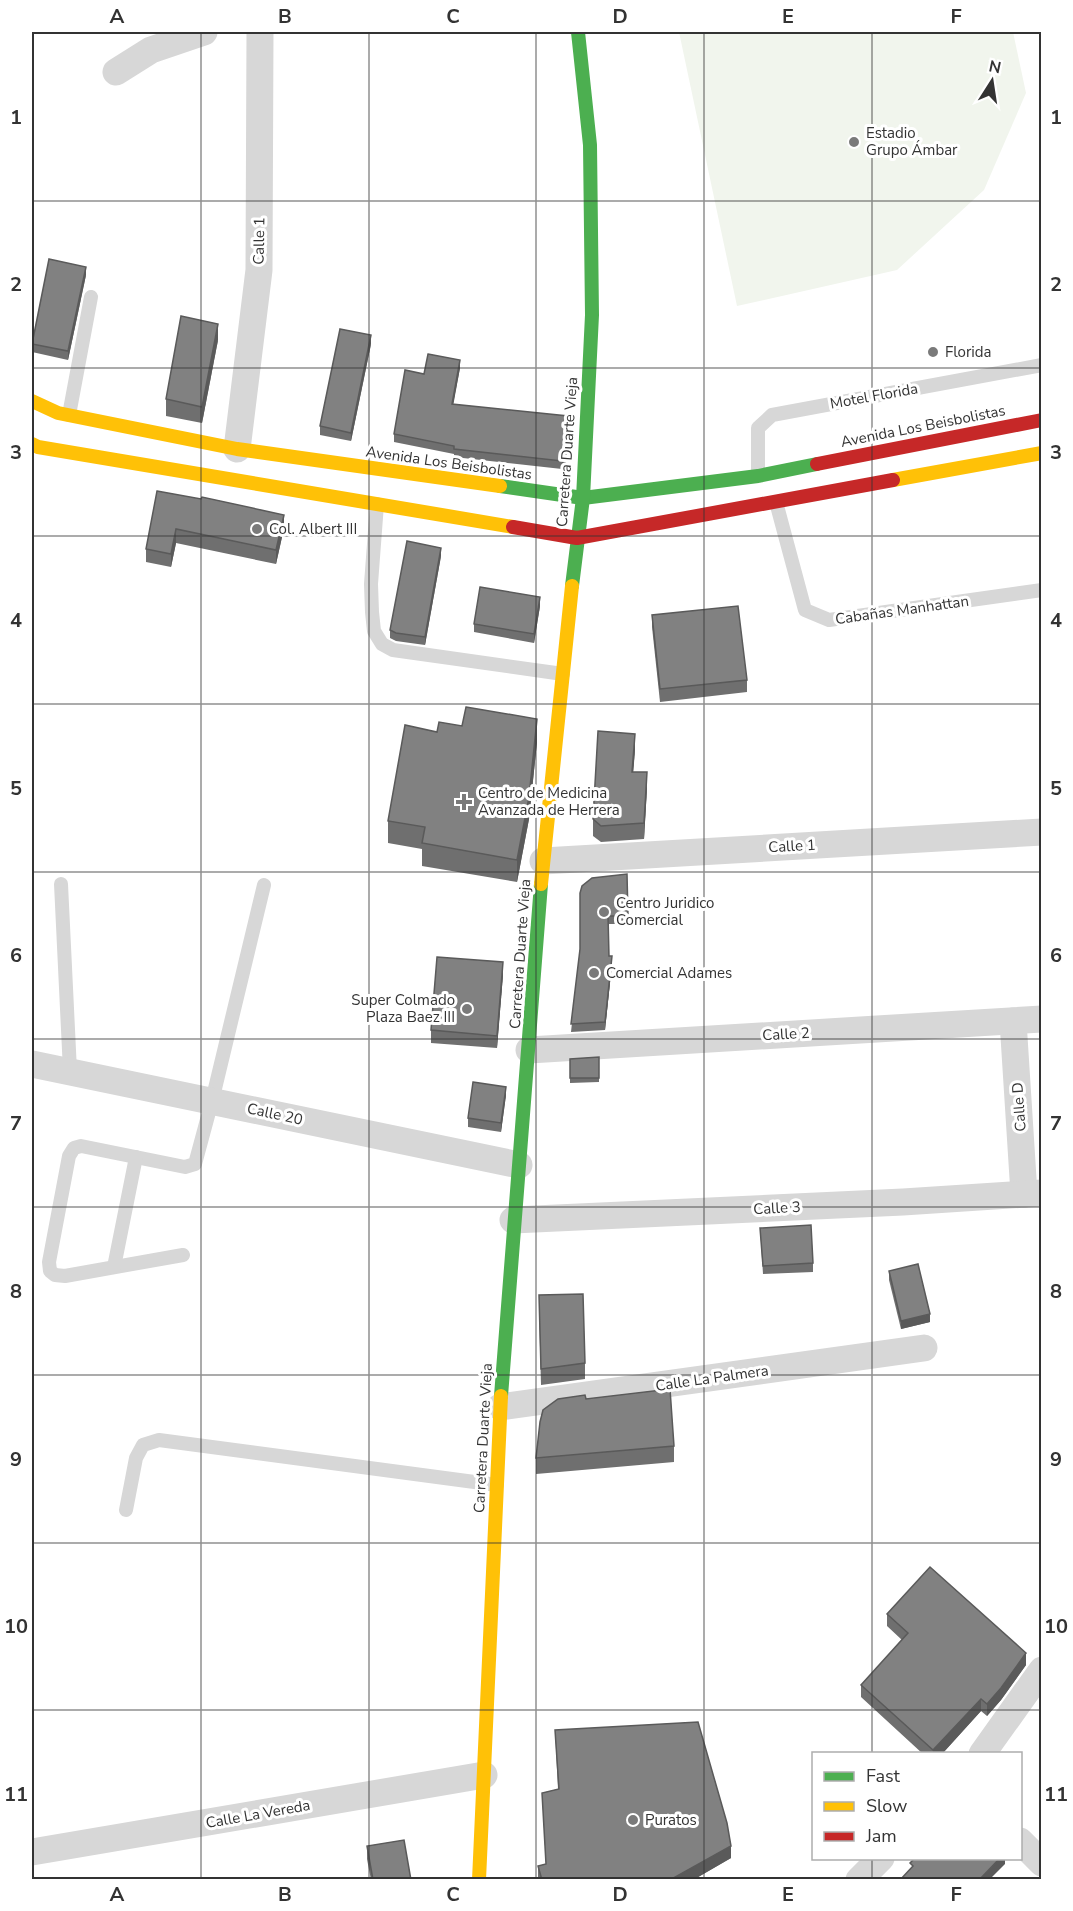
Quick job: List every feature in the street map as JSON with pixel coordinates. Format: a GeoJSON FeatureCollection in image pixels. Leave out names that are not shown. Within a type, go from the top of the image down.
{"type":"FeatureCollection","features":[{"type":"Feature","properties":{"kind":"main road","name":"Carretera Duarte Vieja"},"geometry":{"type":"LineString","coordinates":[[479,1880],[500,1407],[513,1220],[530,1050],[543,861],[577,538],[584,498],[592,315],[590,144],[578,32]]}},
{"type":"Feature","properties":{"kind":"main road","name":"Avenida Los Beisbolistas"},"geometry":{"type":"LineString","coordinates":[[32,401],[58,413],[237,449],[584,498],[758,476],[1041,420]]}},
{"type":"Feature","properties":{"kind":"main road"},"geometry":{"type":"LineString","coordinates":[[32,444],[38,447],[577,538],[1041,453]]}},
{"type":"Feature","properties":{"kind":"street"},"geometry":{"type":"LineString","coordinates":[[116,72],[151,50],[204,32]]}},
{"type":"Feature","properties":{"kind":"street","name":"Calle 1"},"geometry":{"type":"LineString","coordinates":[[237,449],[259,270],[260,32]]}},
{"type":"Feature","properties":{"kind":"street","name":"Calle 1"},"geometry":{"type":"LineString","coordinates":[[543,861],[1041,832]]}},
{"type":"Feature","properties":{"kind":"street","name":"Calle 2"},"geometry":{"type":"LineString","coordinates":[[530,1050],[1041,1018]]}},
{"type":"Feature","properties":{"kind":"street","name":"Calle D"},"geometry":{"type":"LineString","coordinates":[[1013,1021],[1033,1193]]}},
{"type":"Feature","properties":{"kind":"street","name":"Calle 20"},"geometry":{"type":"LineString","coordinates":[[32,1064],[519,1165]]}},
{"type":"Feature","properties":{"kind":"street","name":"Calle 3"},"geometry":{"type":"LineString","coordinates":[[513,1220],[891,1203],[1033,1193]]}},
{"type":"Feature","properties":{"kind":"street","name":"Calle La Palmera"},"geometry":{"type":"LineString","coordinates":[[500,1407],[924,1348]]}},
{"type":"Feature","properties":{"kind":"street"},"geometry":{"type":"LineString","coordinates":[[983,1752],[1041,1670]]}},
{"type":"Feature","properties":{"kind":"street","name":"Calle La Vereda"},"geometry":{"type":"LineString","coordinates":[[32,1852],[484,1775]]}},
{"type":"Feature","properties":{"kind":"street"},"geometry":{"type":"LineString","coordinates":[[1022,1843],[1041,1863]]}},
{"type":"Feature","properties":{"kind":"street"},"geometry":{"type":"LineString","coordinates":[[860,1880],[879,1860]]}},
{"type":"Feature","properties":{"kind":"lane"},"geometry":{"type":"LineString","coordinates":[[69,415],[91,297]]}},
{"type":"Feature","properties":{"kind":"lane","name":"Motel Florida"},"geometry":{"type":"LineString","coordinates":[[758,476],[758,428],[772,415],[1041,365]]}},
{"type":"Feature","properties":{"kind":"lane","name":"Cabañas Manhattan"},"geometry":{"type":"LineString","coordinates":[[776,502],[805,610],[829,620],[1041,590]]}},
{"type":"Feature","properties":{"kind":"lane"},"geometry":{"type":"LineString","coordinates":[[376,504],[371,584],[372,612],[374,631],[382,644],[393,650],[563,674]]}},
{"type":"Feature","properties":{"kind":"lane"},"geometry":{"type":"LineString","coordinates":[[61,884],[70,1071]]}},
{"type":"Feature","properties":{"kind":"lane"},"geometry":{"type":"LineString","coordinates":[[183,1255],[65,1276],[55,1275],[50,1271],[49,1262],[69,1155],[74,1148],[81,1146],[185,1167],[195,1164],[264,885]]}},
{"type":"Feature","properties":{"kind":"lane"},"geometry":{"type":"LineString","coordinates":[[114,1267],[136,1156]]}},
{"type":"Feature","properties":{"kind":"lane"},"geometry":{"type":"LineString","coordinates":[[126,1510],[136,1458],[143,1445],[159,1440],[496,1485]]}},
{"type":"Feature","properties":{"kind":"shaded area","name":"Estadio Grupo Ámbar"},"geometry":{"type":"Polygon","coordinates":[[[679,32],[1013,32],[1026,93],[984,190],[897,270],[737,306],[679,32]]]}},
{"type":"Feature","properties":{"kind":"building"},"geometry":{"type":"Polygon","coordinates":[[[49,259],[86,267],[68,351],[32,344],[49,259]]]}},
{"type":"Feature","properties":{"kind":"building"},"geometry":{"type":"Polygon","coordinates":[[[181,316],[218,324],[202,407],[166,399],[181,316]]]}},
{"type":"Feature","properties":{"kind":"building"},"geometry":{"type":"Polygon","coordinates":[[[340,329],[371,335],[351,433],[320,426],[340,329]]]}},
{"type":"Feature","properties":{"kind":"building"},"geometry":{"type":"Polygon","coordinates":[[[428,354],[460,360],[452,404],[568,416],[566,454],[562,461],[454,449],[454,446],[394,434],[405,370],[424,374],[428,354]]]}},
{"type":"Feature","properties":{"kind":"building"},"geometry":{"type":"Polygon","coordinates":[[[157,491],[201,499],[202,497],[284,515],[276,550],[176,529],[171,554],[146,549],[157,491]]]}},
{"type":"Feature","properties":{"kind":"building"},"geometry":{"type":"Polygon","coordinates":[[[407,541],[441,548],[425,637],[390,630],[407,541]]]}},
{"type":"Feature","properties":{"kind":"building"},"geometry":{"type":"Polygon","coordinates":[[[480,587],[540,597],[534,634],[474,624],[480,587]]]}},
{"type":"Feature","properties":{"kind":"building"},"geometry":{"type":"Polygon","coordinates":[[[738,606],[747,680],[660,689],[652,615],[738,606]]]}},
{"type":"Feature","properties":{"kind":"building","name":"Centro de Medicina Avanzada de Herrera"},"geometry":{"type":"Polygon","coordinates":[[[466,707],[537,719],[529,797],[517,860],[422,843],[425,827],[388,821],[405,725],[437,732],[439,722],[462,726],[466,707]]]}},
{"type":"Feature","properties":{"kind":"building"},"geometry":{"type":"Polygon","coordinates":[[[598,731],[635,734],[632,772],[647,772],[644,823],[601,826],[593,819],[598,731]]]}},
{"type":"Feature","properties":{"kind":"building"},"geometry":{"type":"Polygon","coordinates":[[[627,874],[628,916],[608,916],[609,956],[612,956],[605,1022],[571,1024],[580,949],[582,886],[592,878],[627,874]]]}},
{"type":"Feature","properties":{"kind":"building","name":"Super Colmado Plaza Baez III"},"geometry":{"type":"Polygon","coordinates":[[[437,957],[503,962],[497,1036],[431,1030],[437,957]]]}},
{"type":"Feature","properties":{"kind":"building"},"geometry":{"type":"Polygon","coordinates":[[[599,1057],[599,1078],[570,1078],[570,1059],[599,1057]]]}},
{"type":"Feature","properties":{"kind":"building"},"geometry":{"type":"Polygon","coordinates":[[[473,1082],[506,1087],[501,1123],[468,1118],[473,1082]]]}},
{"type":"Feature","properties":{"kind":"building"},"geometry":{"type":"Polygon","coordinates":[[[811,1225],[813,1263],[763,1266],[760,1228],[811,1225]]]}},
{"type":"Feature","properties":{"kind":"building"},"geometry":{"type":"Polygon","coordinates":[[[918,1264],[930,1314],[901,1321],[889,1271],[918,1264]]]}},
{"type":"Feature","properties":{"kind":"building"},"geometry":{"type":"Polygon","coordinates":[[[583,1294],[585,1363],[541,1369],[539,1295],[583,1294]]]}},
{"type":"Feature","properties":{"kind":"building"},"geometry":{"type":"Polygon","coordinates":[[[670,1389],[674,1446],[536,1458],[543,1410],[558,1399],[585,1395],[586,1399],[670,1389]]]}},
{"type":"Feature","properties":{"kind":"building"},"geometry":{"type":"Polygon","coordinates":[[[930,1567],[1026,1653],[987,1704],[981,1699],[933,1750],[861,1685],[908,1633],[887,1614],[930,1567]]]}},
{"type":"Feature","properties":{"kind":"building","name":"Puratos"},"geometry":{"type":"Polygon","coordinates":[[[698,1722],[727,1823],[731,1846],[670,1880],[542,1880],[538,1866],[546,1864],[542,1793],[559,1789],[555,1730],[698,1722]]]}},
{"type":"Feature","properties":{"kind":"building"},"geometry":{"type":"Polygon","coordinates":[[[404,1840],[411,1880],[373,1880],[367,1846],[404,1840]]]}},
{"type":"Feature","properties":{"kind":"building"},"geometry":{"type":"Polygon","coordinates":[[[913,1860],[998,1860],[979,1880],[900,1880],[913,1866],[910,1863],[913,1860]]]}},
{"type":"Feature","properties":{"kind":"traffic: fast"},"geometry":{"type":"LineString","coordinates":[[572,586],[583,498],[592,315],[590,145],[578,32]]}},
{"type":"Feature","properties":{"kind":"traffic: fast"},"geometry":{"type":"LineString","coordinates":[[500,486],[583,498],[758,476],[817,464]]}},
{"type":"Feature","properties":{"kind":"traffic: fast"},"geometry":{"type":"LineString","coordinates":[[501,1396],[541,884]]}},
{"type":"Feature","properties":{"kind":"traffic: slow"},"geometry":{"type":"LineString","coordinates":[[32,401],[58,413],[237,449],[500,486]]}},
{"type":"Feature","properties":{"kind":"traffic: slow"},"geometry":{"type":"LineString","coordinates":[[32,444],[38,447],[513,527]]}},
{"type":"Feature","properties":{"kind":"traffic: slow"},"geometry":{"type":"LineString","coordinates":[[893,480],[1042,453]]}},
{"type":"Feature","properties":{"kind":"traffic: slow"},"geometry":{"type":"LineString","coordinates":[[541,884],[572,586]]}},
{"type":"Feature","properties":{"kind":"traffic: slow"},"geometry":{"type":"LineString","coordinates":[[479,1880],[501,1396]]}},
{"type":"Feature","properties":{"kind":"traffic: jam"},"geometry":{"type":"LineString","coordinates":[[817,464],[1042,420]]}},
{"type":"Feature","properties":{"kind":"traffic: jam"},"geometry":{"type":"LineString","coordinates":[[513,527],[577,538],[893,480]]}},
{"type":"Feature","properties":{"kind":"place","name":"Estadio Grupo Ámbar"},"geometry":{"type":"Point","coordinates":[854,142]}},
{"type":"Feature","properties":{"kind":"place","name":"Florida"},"geometry":{"type":"Point","coordinates":[933,352]}},
{"type":"Feature","properties":{"kind":"place","name":"Col. Albert III"},"geometry":{"type":"Point","coordinates":[257,529]}},
{"type":"Feature","properties":{"kind":"place","name":"Centro de Medicina Avanzada de Herrera"},"geometry":{"type":"Point","coordinates":[464,802]}},
{"type":"Feature","properties":{"kind":"place","name":"Centro Juridico Comercial"},"geometry":{"type":"Point","coordinates":[604,912]}},
{"type":"Feature","properties":{"kind":"place","name":"Comercial Adames"},"geometry":{"type":"Point","coordinates":[594,973]}},
{"type":"Feature","properties":{"kind":"place","name":"Super Colmado Plaza Baez III"},"geometry":{"type":"Point","coordinates":[467,1009]}},
{"type":"Feature","properties":{"kind":"place","name":"Puratos"},"geometry":{"type":"Point","coordinates":[633,1820]}}]}
